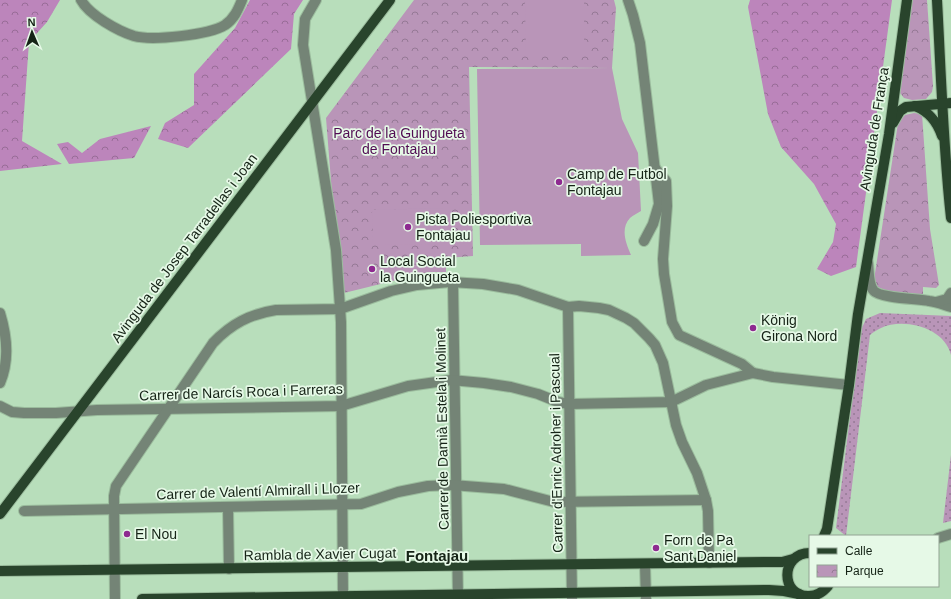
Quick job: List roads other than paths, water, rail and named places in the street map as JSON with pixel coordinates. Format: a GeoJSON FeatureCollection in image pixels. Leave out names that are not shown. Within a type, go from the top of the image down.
{"type":"FeatureCollection","features":[{"type":"Feature","properties":{"kind":"main road","name":"Avinguda de Josep Tarradellas i Joan"},"geometry":{"type":"LineString","coordinates":[[0,514],[390,0]]}},
{"type":"Feature","properties":{"kind":"main road","name":"Avinguda de França"},"geometry":{"type":"LineString","coordinates":[[824,535],[827,529],[849,385],[858,314],[889,134],[907,0]]}},
{"type":"Feature","properties":{"kind":"main road"},"geometry":{"type":"LineString","coordinates":[[937,0],[947,103],[944,142],[951,218]]}},
{"type":"Feature","properties":{"kind":"main road"},"geometry":{"type":"LineString","coordinates":[[889,134],[894,120],[900,110],[906,107],[947,103]]}},
{"type":"Feature","properties":{"kind":"main road"},"geometry":{"type":"LineString","coordinates":[[915,106],[929,114],[936,123],[944,142]]}},
{"type":"Feature","properties":{"kind":"main road"},"geometry":{"type":"LineString","coordinates":[[944,142],[948,122],[951,118]]}},
{"type":"Feature","properties":{"kind":"main road","name":"Rambla de Xavier Cugat"},"geometry":{"type":"LineString","coordinates":[[0,571],[777,562],[794,559],[797,556],[809,552]]}},
{"type":"Feature","properties":{"kind":"main road"},"geometry":{"type":"LineString","coordinates":[[794,559],[788,569],[788,581],[790,586],[805,596]]}},
{"type":"Feature","properties":{"kind":"main road"},"geometry":{"type":"LineString","coordinates":[[142,599],[646,595],[769,590],[784,591],[805,596],[818,595],[827,587]]}},
{"type":"Feature","properties":{"kind":"street"},"geometry":{"type":"LineString","coordinates":[[81,0],[94,14],[120,30],[134,36],[155,38],[177,37],[205,32],[224,25],[236,14],[242,0]]}},
{"type":"Feature","properties":{"kind":"street"},"geometry":{"type":"LineString","coordinates":[[316,0],[305,19],[303,37],[312,103],[336,250],[340,294],[344,597]]}},
{"type":"Feature","properties":{"kind":"street"},"geometry":{"type":"LineString","coordinates":[[628,0],[640,43],[659,204],[653,224],[644,241]]}},
{"type":"Feature","properties":{"kind":"street"},"geometry":{"type":"LineString","coordinates":[[654,166],[666,181],[668,206],[663,259],[664,274],[672,322],[679,335],[742,364],[754,373],[773,377],[849,385]]}},
{"type":"Feature","properties":{"kind":"street"},"geometry":{"type":"LineString","coordinates":[[867,261],[871,284],[874,291],[889,296],[934,302],[951,306]]}},
{"type":"Feature","properties":{"kind":"street"},"geometry":{"type":"LineString","coordinates":[[115,599],[114,491],[120,479],[213,343],[220,336],[236,323],[255,314],[276,310],[340,309],[391,291],[417,285],[454,282],[483,284],[518,290],[568,307],[590,306],[609,310],[626,318],[642,330],[655,345],[663,363],[680,436],[697,473],[706,500],[708,511],[709,563]]}},
{"type":"Feature","properties":{"kind":"street","name":"Carrer de Damià Estela i Molinet"},"geometry":{"type":"LineString","coordinates":[[454,282],[458,596]]}},
{"type":"Feature","properties":{"kind":"street"},"geometry":{"type":"LineString","coordinates":[[934,302],[947,299],[951,293]]}},
{"type":"Feature","properties":{"kind":"street"},"geometry":{"type":"LineString","coordinates":[[328,309],[335,304],[340,294]]}},
{"type":"Feature","properties":{"kind":"street","name":"Carrer d'Enric Adroher i Pascual"},"geometry":{"type":"LineString","coordinates":[[568,307],[572,596]]}},
{"type":"Feature","properties":{"kind":"street"},"geometry":{"type":"LineString","coordinates":[[0,313],[5,333],[7,354],[4,372],[0,383]]}},
{"type":"Feature","properties":{"kind":"street"},"geometry":{"type":"LineString","coordinates":[[671,402],[706,385],[754,373]]}},
{"type":"Feature","properties":{"kind":"street","name":"Carrer de Narcís Roca i Farreras"},"geometry":{"type":"LineString","coordinates":[[0,406],[16,413],[56,413],[97,410],[341,406],[408,386],[456,380],[490,383],[511,387],[569,404],[671,402]]}},
{"type":"Feature","properties":{"kind":"street","name":"Carrer de Valentí Almirall i Llozer"},"geometry":{"type":"LineString","coordinates":[[24,511],[361,504],[410,489],[428,486],[457,485],[504,489],[527,494],[548,501],[706,500]]}},
{"type":"Feature","properties":{"kind":"street"},"geometry":{"type":"LineString","coordinates":[[228,507],[229,569]]}},
{"type":"Feature","properties":{"kind":"street"},"geometry":{"type":"LineString","coordinates":[[939,538],[951,534]]}},
{"type":"Feature","properties":{"kind":"street"},"geometry":{"type":"LineString","coordinates":[[645,564],[646,595]]}},
{"type":"Feature","properties":{"kind":"place","name":"Camp de Futbol Fontajau"},"geometry":{"type":"Point","coordinates":[559,182]}},
{"type":"Feature","properties":{"kind":"place","name":"Pista Poliesportiva Fontajau"},"geometry":{"type":"Point","coordinates":[408,227]}},
{"type":"Feature","properties":{"kind":"place","name":"Local Social la Guingueta"},"geometry":{"type":"Point","coordinates":[372,269]}},
{"type":"Feature","properties":{"kind":"place","name":"König Girona Nord"},"geometry":{"type":"Point","coordinates":[753,328]}},
{"type":"Feature","properties":{"kind":"place","name":"El Nou"},"geometry":{"type":"Point","coordinates":[127,534]}},
{"type":"Feature","properties":{"kind":"place","name":"Forn de Pa Sant Daniel"},"geometry":{"type":"Point","coordinates":[656,548]}},
{"type":"Feature","properties":{"kind":"district","name":"Fontajau"},"geometry":{"type":"Point","coordinates":[437,555]}},
{"type":"Feature","properties":{"kind":"park label","name":"Parc de la Guingueta de Fontajau"},"geometry":{"type":"Point","coordinates":[399,142]}}]}
